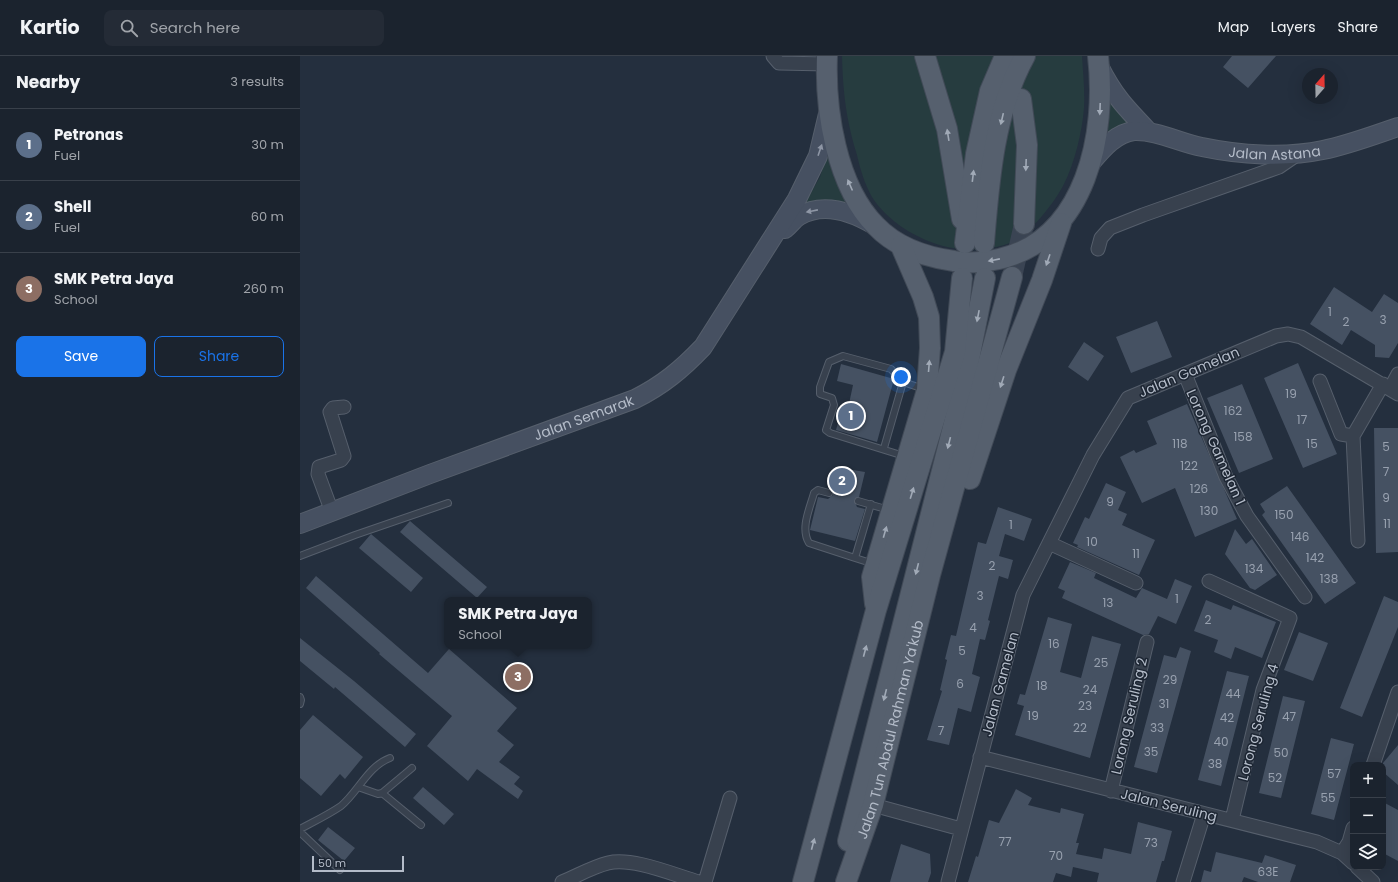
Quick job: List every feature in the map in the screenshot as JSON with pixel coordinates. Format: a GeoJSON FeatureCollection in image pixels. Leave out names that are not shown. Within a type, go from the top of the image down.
{"type":"FeatureCollection","features":[{"type":"Feature","properties":{"kind":"main road"},"geometry":{"type":"LineString","coordinates":[[925,56],[947,129],[974,243]]}},
{"type":"Feature","properties":{"kind":"main road"},"geometry":{"type":"LineString","coordinates":[[974,243],[976,154],[990,91],[1005,56]]}},
{"type":"Feature","properties":{"kind":"main road"},"geometry":{"type":"LineString","coordinates":[[974,243],[1001,120],[1018,69],[1025,56]]}},
{"type":"Feature","properties":{"kind":"main road"},"geometry":{"type":"LineString","coordinates":[[827,60],[828,113],[834,140],[849,182],[876,226]]}},
{"type":"Feature","properties":{"kind":"main road"},"geometry":{"type":"LineString","coordinates":[[1099,61],[1118,99],[1129,113],[1149,132]]}},
{"type":"Feature","properties":{"kind":"main road"},"geometry":{"type":"LineString","coordinates":[[930,575],[961,507],[1006,370],[1042,280],[1061,223],[1077,196],[1089,165],[1100,117],[1099,61]]}},
{"type":"Feature","properties":{"kind":"main road"},"geometry":{"type":"LineString","coordinates":[[1021,99],[1027,145],[1024,224]]}},
{"type":"Feature","properties":{"kind":"main road","name":"Jalan Semarak"},"geometry":{"type":"LineString","coordinates":[[300,524],[430,474],[636,399],[653,390],[689,364],[703,347],[791,211],[818,156],[828,113]]}},
{"type":"Feature","properties":{"kind":"main road","name":"Jalan Astana"},"geometry":{"type":"LineString","coordinates":[[1149,132],[1202,147],[1225,151],[1300,153],[1329,149],[1398,127]]}},
{"type":"Feature","properties":{"kind":"main road"},"geometry":{"type":"LineString","coordinates":[[1089,165],[1102,150],[1121,135],[1133,131],[1149,132]]}},
{"type":"Feature","properties":{"kind":"main road"},"geometry":{"type":"LineString","coordinates":[[771,244],[798,216],[809,211],[835,210],[849,212],[876,226],[901,246],[938,259],[961,262],[983,262],[1015,255],[1031,247],[1061,223]]}},
{"type":"Feature","properties":{"kind":"main road"},"geometry":{"type":"LineString","coordinates":[[876,610],[872,577],[927,390],[930,348],[929,317],[923,297],[901,246]]}},
{"type":"Feature","properties":{"kind":"main road"},"geometry":{"type":"LineString","coordinates":[[930,575],[1012,277]]}},
{"type":"Feature","properties":{"kind":"main road"},"geometry":{"type":"LineString","coordinates":[[803,882],[876,610],[955,352],[962,278]]}},
{"type":"Feature","properties":{"kind":"main road"},"geometry":{"type":"LineString","coordinates":[[837,882],[965,380],[985,278]]}},
{"type":"Feature","properties":{"kind":"main road","name":"Jalan Tun Abdul Rahman Ya'kub"},"geometry":{"type":"LineString","coordinates":[[846,882],[873,805],[930,575]]}},
{"type":"Feature","properties":{"kind":"street"},"geometry":{"type":"LineString","coordinates":[[773,56],[779,63],[827,60]]}},
{"type":"Feature","properties":{"kind":"street"},"geometry":{"type":"LineString","coordinates":[[1098,249],[1101,238],[1110,228],[1142,214],[1279,167],[1300,153]]}},
{"type":"Feature","properties":{"kind":"street","name":"Jalan Gamelan"},"geometry":{"type":"LineString","coordinates":[[948,882],[1023,595],[1093,455],[1128,398],[1276,336],[1288,334],[1301,337],[1390,389]]}},
{"type":"Feature","properties":{"kind":"street","name":"Lorong Gamelan 1"},"geometry":{"type":"LineString","coordinates":[[1185,374],[1226,477],[1243,510],[1305,597]]}},
{"type":"Feature","properties":{"kind":"street"},"geometry":{"type":"LineString","coordinates":[[1358,541],[1353,436],[1390,389],[1398,374]]}},
{"type":"Feature","properties":{"kind":"street"},"geometry":{"type":"LineString","coordinates":[[1320,381],[1341,434],[1353,436]]}},
{"type":"Feature","properties":{"kind":"street"},"geometry":{"type":"LineString","coordinates":[[332,512],[318,474],[319,467],[341,460],[344,456],[330,412],[333,408],[344,408]]}},
{"type":"Feature","properties":{"kind":"street"},"geometry":{"type":"LineString","coordinates":[[1049,543],[1136,583]]}},
{"type":"Feature","properties":{"kind":"street","name":"Lorong Seruling 4"},"geometry":{"type":"LineString","coordinates":[[1209,581],[1290,618],[1263,690],[1232,820]]}},
{"type":"Feature","properties":{"kind":"street","name":"Lorong Seruling 2"},"geometry":{"type":"LineString","coordinates":[[1111,791],[1146,642]]}},
{"type":"Feature","properties":{"kind":"street"},"geometry":{"type":"LineString","coordinates":[[1374,762],[1398,692]]}},
{"type":"Feature","properties":{"kind":"street"},"geometry":{"type":"LineString","coordinates":[[1388,720],[1398,710]]}},
{"type":"Feature","properties":{"kind":"street","name":"Jalan Seruling"},"geometry":{"type":"LineString","coordinates":[[980,757],[1317,842],[1342,853],[1350,860]]}},
{"type":"Feature","properties":{"kind":"street"},"geometry":{"type":"LineString","coordinates":[[705,882],[730,798]]}},
{"type":"Feature","properties":{"kind":"street"},"geometry":{"type":"LineString","coordinates":[[873,805],[961,829]]}},
{"type":"Feature","properties":{"kind":"street"},"geometry":{"type":"LineString","coordinates":[[1183,882],[1204,814]]}},
{"type":"Feature","properties":{"kind":"street"},"geometry":{"type":"LineString","coordinates":[[1342,853],[1349,842],[1351,834]]}},
{"type":"Feature","properties":{"kind":"street"},"geometry":{"type":"LineString","coordinates":[[562,882],[608,863],[620,862],[634,863],[699,882]]}},
{"type":"Feature","properties":{"kind":"street"},"geometry":{"type":"LineString","coordinates":[[1360,870],[1373,882]]}},
{"type":"Feature","properties":{"kind":"lane"},"geometry":{"type":"LineString","coordinates":[[907,457],[884,448],[830,433],[826,430],[834,405],[832,398],[820,394],[820,387],[829,362],[843,356],[891,369],[903,382],[927,390]]}},
{"type":"Feature","properties":{"kind":"lane"},"geometry":{"type":"LineString","coordinates":[[884,448],[903,382]]}},
{"type":"Feature","properties":{"kind":"lane"},"geometry":{"type":"LineString","coordinates":[[829,493],[818,490],[814,493],[805,527],[805,536],[809,543],[875,565]]}},
{"type":"Feature","properties":{"kind":"lane"},"geometry":{"type":"LineString","coordinates":[[858,501],[891,511]]}},
{"type":"Feature","properties":{"kind":"lane"},"geometry":{"type":"LineString","coordinates":[[300,556],[354,535],[448,503]]}},
{"type":"Feature","properties":{"kind":"lane"},"geometry":{"type":"LineString","coordinates":[[855,558],[871,504]]}},
{"type":"Feature","properties":{"kind":"lane"},"geometry":{"type":"LineString","coordinates":[[300,697],[300,704]]}},
{"type":"Feature","properties":{"kind":"lane"},"geometry":{"type":"LineString","coordinates":[[340,870],[300,830],[341,806],[383,761],[390,758]]}},
{"type":"Feature","properties":{"kind":"lane"},"geometry":{"type":"LineString","coordinates":[[358,787],[378,794],[382,793],[412,768]]}},
{"type":"Feature","properties":{"kind":"lane"},"geometry":{"type":"LineString","coordinates":[[382,793],[421,826]]}},
{"type":"Feature","properties":{"kind":"green space"},"geometry":{"type":"Polygon","coordinates":[[[842,56],[1082,56],[1084,108],[1082,127],[1071,166],[1064,184],[1055,199],[1042,216],[1019,238],[1004,245],[987,249],[960,249],[943,246],[923,239],[903,228],[878,206],[869,192],[863,177],[848,118],[844,94],[842,56]]]}},
{"type":"Feature","properties":{"kind":"green space"},"geometry":{"type":"Polygon","coordinates":[[[1110,102],[1132,126],[1107,137],[1110,102]]]}},
{"type":"Feature","properties":{"kind":"green space"},"geometry":{"type":"Polygon","coordinates":[[[827,155],[834,178],[848,205],[804,205],[820,177],[827,155]]]}},
{"type":"Feature","properties":{"kind":"building"},"geometry":{"type":"Polygon","coordinates":[[[1232,56],[1276,56],[1248,88],[1223,67],[1232,56]]]}},
{"type":"Feature","properties":{"kind":"building"},"geometry":{"type":"Polygon","coordinates":[[[1334,287],[1372,312],[1384,294],[1398,303],[1398,343],[1389,358],[1375,357],[1375,345],[1351,330],[1342,345],[1310,324],[1334,287]]]}},
{"type":"Feature","properties":{"kind":"building"},"geometry":{"type":"Polygon","coordinates":[[[1157,321],[1172,357],[1131,373],[1116,337],[1157,321]]]}},
{"type":"Feature","properties":{"kind":"building"},"geometry":{"type":"Polygon","coordinates":[[[1084,342],[1104,356],[1088,381],[1068,367],[1084,342]]]}},
{"type":"Feature","properties":{"kind":"building"},"geometry":{"type":"Polygon","coordinates":[[[1298,363],[1337,454],[1303,468],[1264,378],[1298,363]]]}},
{"type":"Feature","properties":{"kind":"building"},"geometry":{"type":"Polygon","coordinates":[[[841,364],[894,379],[877,442],[836,430],[841,412],[847,413],[853,385],[837,381],[841,364]]]}},
{"type":"Feature","properties":{"kind":"building"},"geometry":{"type":"Polygon","coordinates":[[[1242,384],[1273,459],[1239,473],[1207,398],[1242,384]]]}},
{"type":"Feature","properties":{"kind":"building"},"geometry":{"type":"Polygon","coordinates":[[[1187,404],[1237,519],[1195,537],[1175,488],[1142,503],[1120,457],[1134,450],[1136,453],[1157,444],[1147,421],[1187,404]]]}},
{"type":"Feature","properties":{"kind":"building"},"geometry":{"type":"Polygon","coordinates":[[[1374,428],[1398,428],[1398,552],[1376,553],[1374,428]]]}},
{"type":"Feature","properties":{"kind":"building"},"geometry":{"type":"Polygon","coordinates":[[[835,467],[865,472],[859,497],[854,500],[857,507],[865,509],[855,541],[810,530],[818,497],[828,499],[833,495],[830,489],[835,467]]]}},
{"type":"Feature","properties":{"kind":"building"},"geometry":{"type":"Polygon","coordinates":[[[1106,483],[1126,492],[1118,510],[1127,514],[1122,525],[1155,540],[1139,575],[1077,547],[1078,545],[1073,543],[1085,517],[1089,519],[1106,483]]]}},
{"type":"Feature","properties":{"kind":"building"},"geometry":{"type":"Polygon","coordinates":[[[1287,486],[1356,583],[1325,604],[1262,515],[1265,512],[1260,504],[1287,486]]]}},
{"type":"Feature","properties":{"kind":"building"},"geometry":{"type":"Polygon","coordinates":[[[998,507],[1032,519],[1024,541],[1005,534],[999,556],[1013,560],[1008,579],[999,576],[988,620],[990,621],[985,640],[980,639],[972,674],[980,677],[971,712],[958,708],[949,745],[927,740],[942,691],[940,690],[951,635],[956,636],[978,542],[986,544],[998,507]]]}},
{"type":"Feature","properties":{"kind":"building"},"geometry":{"type":"Polygon","coordinates":[[[410,521],[487,587],[478,597],[476,597],[400,532],[410,521]]]}},
{"type":"Feature","properties":{"kind":"building"},"geometry":{"type":"Polygon","coordinates":[[[1235,529],[1246,544],[1252,539],[1277,575],[1255,590],[1250,588],[1225,554],[1235,529]]]}},
{"type":"Feature","properties":{"kind":"building"},"geometry":{"type":"Polygon","coordinates":[[[371,534],[423,578],[411,592],[359,548],[371,534]]]}},
{"type":"Feature","properties":{"kind":"building"},"geometry":{"type":"Polygon","coordinates":[[[1070,562],[1096,573],[1094,578],[1136,598],[1142,588],[1167,599],[1175,579],[1192,586],[1176,624],[1158,616],[1149,634],[1143,635],[1062,598],[1065,591],[1058,588],[1070,562]]]}},
{"type":"Feature","properties":{"kind":"building"},"geometry":{"type":"Polygon","coordinates":[[[316,576],[428,673],[449,649],[517,708],[497,731],[514,745],[499,762],[520,777],[514,784],[523,791],[518,799],[477,769],[468,781],[427,746],[452,716],[379,654],[380,653],[306,588],[316,576]]]}},
{"type":"Feature","properties":{"kind":"building"},"geometry":{"type":"Polygon","coordinates":[[[1384,596],[1398,602],[1398,627],[1362,717],[1340,708],[1384,596]]]}},
{"type":"Feature","properties":{"kind":"building"},"geometry":{"type":"Polygon","coordinates":[[[1206,600],[1231,610],[1233,605],[1276,622],[1262,658],[1235,647],[1231,659],[1214,652],[1218,640],[1194,631],[1206,600]]]}},
{"type":"Feature","properties":{"kind":"building"},"geometry":{"type":"Polygon","coordinates":[[[1048,617],[1072,624],[1060,672],[1081,678],[1092,636],[1121,644],[1090,758],[1015,735],[1024,706],[1017,704],[1020,694],[1025,695],[1048,617]]]}},
{"type":"Feature","properties":{"kind":"building"},"geometry":{"type":"Polygon","coordinates":[[[1299,632],[1328,643],[1313,681],[1284,670],[1299,632]]]}},
{"type":"Feature","properties":{"kind":"building"},"geometry":{"type":"Polygon","coordinates":[[[300,638],[354,681],[416,734],[405,747],[335,687],[334,689],[300,661],[300,638]]]}},
{"type":"Feature","properties":{"kind":"building"},"geometry":{"type":"Polygon","coordinates":[[[1180,647],[1191,651],[1157,773],[1134,767],[1164,655],[1176,658],[1180,647]]]}},
{"type":"Feature","properties":{"kind":"building"},"geometry":{"type":"Polygon","coordinates":[[[1227,671],[1249,676],[1221,786],[1198,780],[1227,671]]]}},
{"type":"Feature","properties":{"kind":"building"},"geometry":{"type":"Polygon","coordinates":[[[1283,696],[1305,701],[1281,798],[1259,793],[1283,696]]]}},
{"type":"Feature","properties":{"kind":"building"},"geometry":{"type":"Polygon","coordinates":[[[313,715],[363,757],[345,779],[340,774],[321,796],[300,778],[300,730],[313,715]]]}},
{"type":"Feature","properties":{"kind":"building"},"geometry":{"type":"Polygon","coordinates":[[[1331,738],[1354,744],[1334,820],[1311,814],[1331,738]]]}},
{"type":"Feature","properties":{"kind":"building"},"geometry":{"type":"Polygon","coordinates":[[[1398,745],[1398,785],[1386,775],[1386,762],[1384,762],[1398,745]]]}},
{"type":"Feature","properties":{"kind":"building"},"geometry":{"type":"Polygon","coordinates":[[[423,787],[454,814],[444,825],[413,798],[423,787]]]}},
{"type":"Feature","properties":{"kind":"building"},"geometry":{"type":"Polygon","coordinates":[[[1016,789],[1032,798],[1028,805],[1060,813],[1061,808],[1084,814],[1076,843],[1079,843],[1076,854],[1102,859],[1104,848],[1131,854],[1138,822],[1172,831],[1164,861],[1162,861],[1156,882],[1097,882],[1099,873],[1073,867],[1071,877],[1056,873],[1053,882],[968,882],[976,856],[978,857],[989,820],[999,823],[1016,789]]]}},
{"type":"Feature","properties":{"kind":"building"},"geometry":{"type":"Polygon","coordinates":[[[1386,804],[1398,810],[1398,861],[1386,855],[1386,804]]]}},
{"type":"Feature","properties":{"kind":"building"},"geometry":{"type":"Polygon","coordinates":[[[328,827],[355,848],[344,861],[318,840],[328,827]]]}},
{"type":"Feature","properties":{"kind":"building"},"geometry":{"type":"Polygon","coordinates":[[[901,844],[930,854],[931,873],[928,882],[890,882],[901,844]]]}},
{"type":"Feature","properties":{"kind":"building"},"geometry":{"type":"Polygon","coordinates":[[[1216,852],[1262,863],[1265,855],[1296,865],[1290,882],[1258,882],[1244,877],[1242,882],[1201,882],[1204,870],[1211,872],[1216,852]]]}},
{"type":"Feature","properties":{"kind":"tunnel"},"geometry":{"type":"LineString","coordinates":[[1012,277],[1024,224]]}},
{"type":"Feature","properties":{"kind":"place","name":"Petronas"},"geometry":{"type":"Point","coordinates":[851,416]}},
{"type":"Feature","properties":{"kind":"place","name":"Shell"},"geometry":{"type":"Point","coordinates":[842,481]}},
{"type":"Feature","properties":{"kind":"place","name":"SMK Petra Jaya"},"geometry":{"type":"Point","coordinates":[518,677]}}]}
